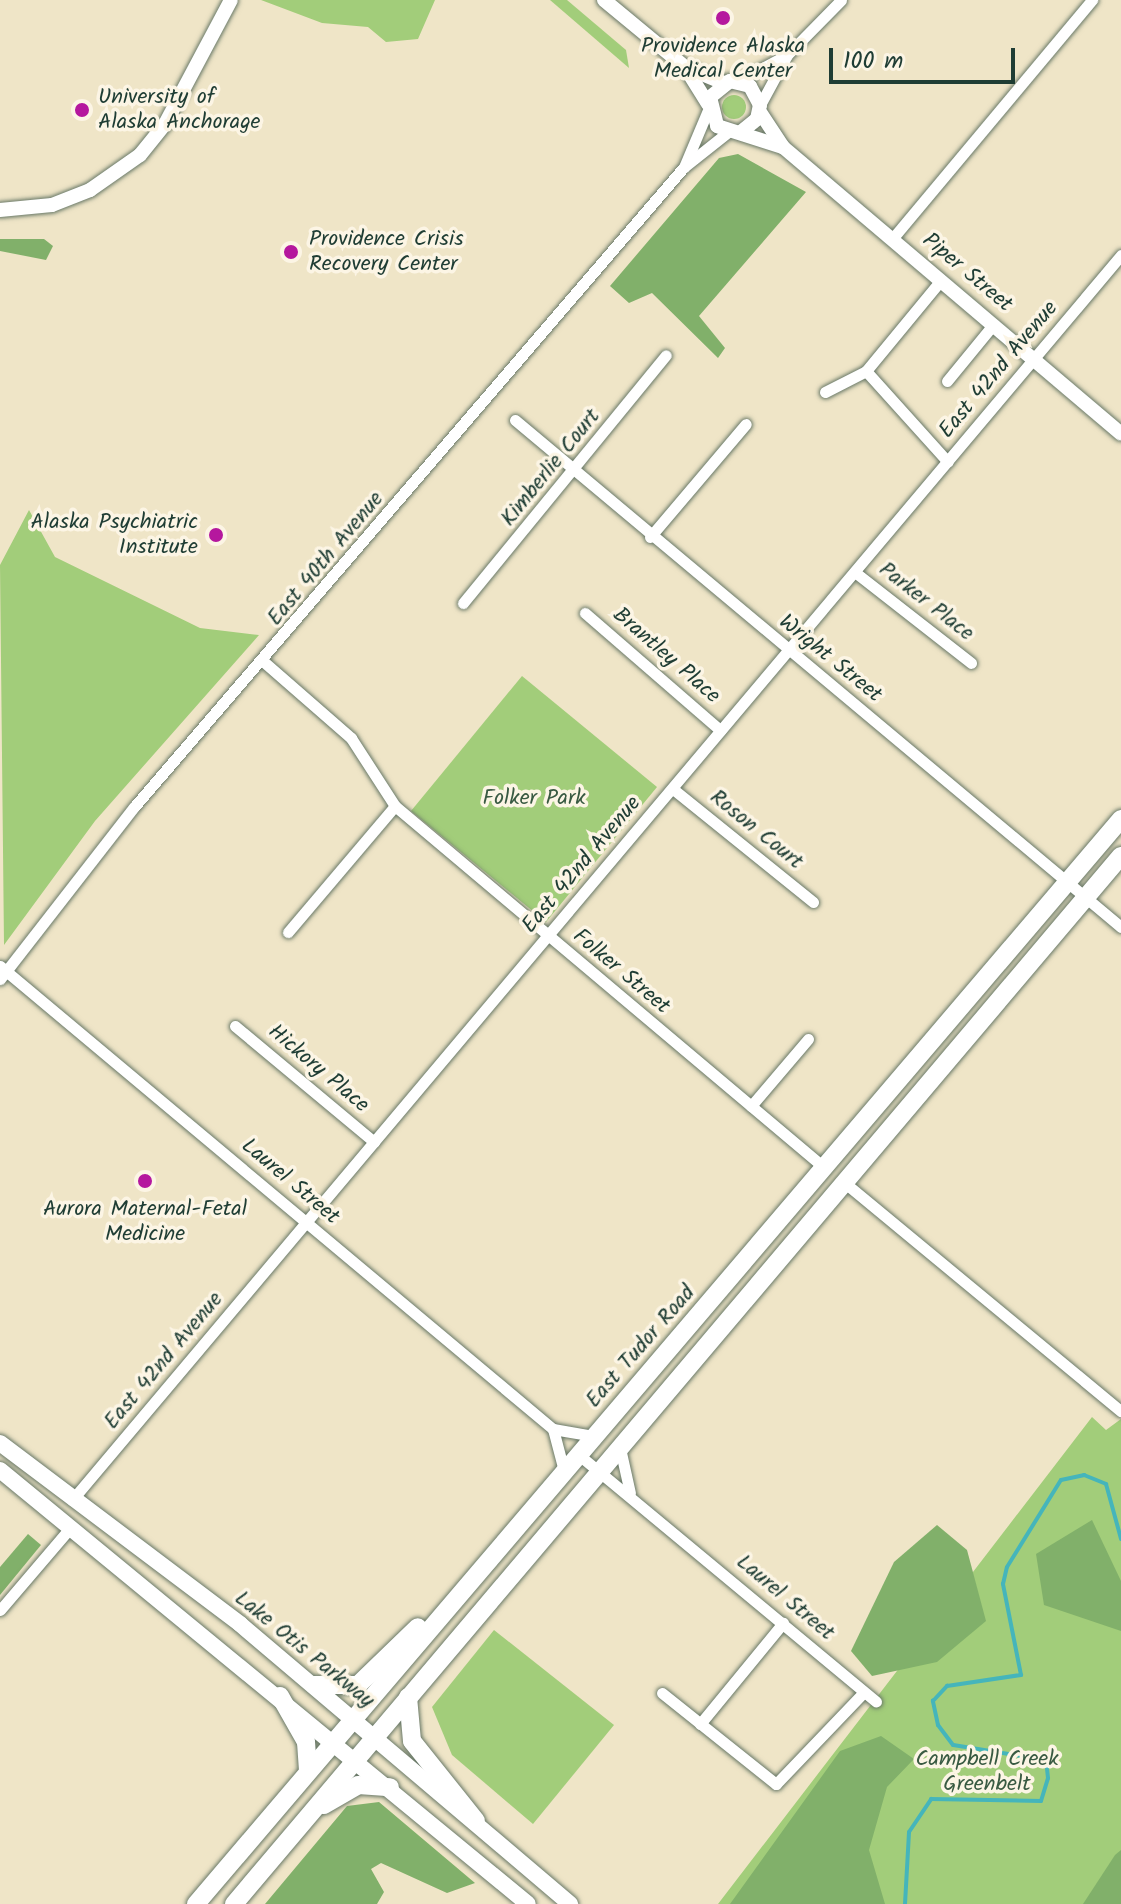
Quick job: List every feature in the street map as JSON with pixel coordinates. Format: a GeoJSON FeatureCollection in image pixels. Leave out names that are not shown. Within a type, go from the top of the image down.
{"type":"FeatureCollection","features":[{"type":"Feature","properties":{"kind":"main road","name":"East Tudor Road"},"geometry":{"type":"LineString","coordinates":[[196,1904],[444,1609],[869,1119],[1121,819]]}},
{"type":"Feature","properties":{"kind":"main road"},"geometry":{"type":"LineString","coordinates":[[234,1904],[1121,856]]}},
{"type":"Feature","properties":{"kind":"main road"},"geometry":{"type":"LineString","coordinates":[[845,1183],[842,1170],[872,1131],[869,1119]]}},
{"type":"Feature","properties":{"kind":"main road"},"geometry":{"type":"LineString","coordinates":[[808,1227],[826,1169]]}},
{"type":"Feature","properties":{"kind":"main road","name":"Lake Otis Parkway"},"geometry":{"type":"LineString","coordinates":[[0,1443],[314,1685],[570,1904]]}},
{"type":"Feature","properties":{"kind":"main road"},"geometry":{"type":"LineString","coordinates":[[0,1467],[47,1495],[72,1500]]}},
{"type":"Feature","properties":{"kind":"main road"},"geometry":{"type":"LineString","coordinates":[[0,1467],[528,1904]]}},
{"type":"Feature","properties":{"kind":"main road"},"geometry":{"type":"LineString","coordinates":[[70,1528],[86,1525],[141,1553]]}},
{"type":"Feature","properties":{"kind":"main road"},"geometry":{"type":"LineString","coordinates":[[314,1685],[358,1685],[444,1609]]}},
{"type":"Feature","properties":{"kind":"main road"},"geometry":{"type":"LineString","coordinates":[[280,1696],[306,1742],[308,1770]]}},
{"type":"Feature","properties":{"kind":"main road"},"geometry":{"type":"LineString","coordinates":[[408,1697],[412,1741],[476,1821]]}},
{"type":"Feature","properties":{"kind":"main road"},"geometry":{"type":"LineString","coordinates":[[308,1815],[358,1785],[390,1787]]}},
{"type":"Feature","properties":{"kind":"street"},"geometry":{"type":"LineString","coordinates":[[0,210],[52,205],[90,190],[140,155],[179,102],[231,0]]}},
{"type":"Feature","properties":{"kind":"street","name":"Piper Street"},"geometry":{"type":"LineString","coordinates":[[604,0],[685,67],[708,107],[735,132],[783,147]]}},
{"type":"Feature","properties":{"kind":"street"},"geometry":{"type":"LineString","coordinates":[[735,132],[760,108],[787,55],[841,0]]}},
{"type":"Feature","properties":{"kind":"street"},"geometry":{"type":"LineString","coordinates":[[892,239],[1092,0]]}},
{"type":"Feature","properties":{"kind":"street"},"geometry":{"type":"LineString","coordinates":[[708,107],[731,82],[787,55]]}},
{"type":"Feature","properties":{"kind":"street","name":"Piper Street"},"geometry":{"type":"LineString","coordinates":[[685,67],[731,82],[760,108],[783,147],[1121,434]]}},
{"type":"Feature","properties":{"kind":"street","name":"East 40th Avenue"},"geometry":{"type":"LineString","coordinates":[[684,167],[708,107]]}},
{"type":"Feature","properties":{"kind":"street","name":"East 40th Avenue"},"geometry":{"type":"LineString","coordinates":[[2,972],[134,807],[264,662],[684,167],[735,132]]}},
{"type":"Feature","properties":{"kind":"street","name":"East 42nd Avenue"},"geometry":{"type":"LineString","coordinates":[[72,1500],[1121,255]]}},
{"type":"Feature","properties":{"kind":"street"},"geometry":{"type":"LineString","coordinates":[[825,392],[866,371],[941,280]]}},
{"type":"Feature","properties":{"kind":"street"},"geometry":{"type":"LineString","coordinates":[[947,381],[993,325]]}},
{"type":"Feature","properties":{"kind":"street","name":"Kimberlie Court"},"geometry":{"type":"LineString","coordinates":[[463,603],[577,472],[666,355]]}},
{"type":"Feature","properties":{"kind":"street"},"geometry":{"type":"LineString","coordinates":[[866,371],[948,462]]}},
{"type":"Feature","properties":{"kind":"street","name":"Wright Street"},"geometry":{"type":"LineString","coordinates":[[515,420],[650,537],[1121,927]]}},
{"type":"Feature","properties":{"kind":"street"},"geometry":{"type":"LineString","coordinates":[[650,537],[746,424]]}},
{"type":"Feature","properties":{"kind":"street","name":"Parker Place"},"geometry":{"type":"LineString","coordinates":[[856,573],[971,663]]}},
{"type":"Feature","properties":{"kind":"street","name":"Brantley Place"},"geometry":{"type":"LineString","coordinates":[[585,613],[720,730]]}},
{"type":"Feature","properties":{"kind":"street","name":"Folker Street"},"geometry":{"type":"LineString","coordinates":[[264,662],[351,738],[395,806],[826,1169]]}},
{"type":"Feature","properties":{"kind":"street","name":"Roson Court"},"geometry":{"type":"LineString","coordinates":[[673,789],[813,902]]}},
{"type":"Feature","properties":{"kind":"street"},"geometry":{"type":"LineString","coordinates":[[288,932],[395,806]]}},
{"type":"Feature","properties":{"kind":"street","name":"Laurel Street"},"geometry":{"type":"LineString","coordinates":[[2,972],[553,1429]]}},
{"type":"Feature","properties":{"kind":"street","name":"Hickory Place"},"geometry":{"type":"LineString","coordinates":[[235,1026],[374,1142]]}},
{"type":"Feature","properties":{"kind":"street"},"geometry":{"type":"LineString","coordinates":[[751,1106],[808,1039]]}},
{"type":"Feature","properties":{"kind":"street"},"geometry":{"type":"LineString","coordinates":[[845,1183],[1120,1412]]}},
{"type":"Feature","properties":{"kind":"street"},"geometry":{"type":"LineString","coordinates":[[564,1472],[553,1429],[596,1435]]}},
{"type":"Feature","properties":{"kind":"street"},"geometry":{"type":"LineString","coordinates":[[620,1448],[631,1494]]}},
{"type":"Feature","properties":{"kind":"street","name":"Laurel Street"},"geometry":{"type":"LineString","coordinates":[[579,1455],[631,1494],[876,1702]]}},
{"type":"Feature","properties":{"kind":"street"},"geometry":{"type":"LineString","coordinates":[[0,1610],[70,1528]]}},
{"type":"Feature","properties":{"kind":"street"},"geometry":{"type":"LineString","coordinates":[[700,1724],[783,1623]]}},
{"type":"Feature","properties":{"kind":"street"},"geometry":{"type":"LineString","coordinates":[[662,1693],[776,1784],[864,1692]]}},
{"type":"Feature","properties":{"kind":"green space"},"geometry":{"type":"Polygon","coordinates":[[[261,0],[435,0],[418,39],[386,42],[368,27],[322,23],[261,0]]]}},
{"type":"Feature","properties":{"kind":"green space"},"geometry":{"type":"Polygon","coordinates":[[[550,0],[567,0],[626,50],[629,68],[550,0]]]}},
{"type":"Feature","properties":{"kind":"green space"},"geometry":{"type":"Polygon","coordinates":[[[734,95],[742,99],[746,107],[742,115],[734,119],[726,115],[722,107],[726,99],[734,95]]]}},
{"type":"Feature","properties":{"kind":"green space"},"geometry":{"type":"Polygon","coordinates":[[[738,154],[806,192],[699,316],[725,348],[718,358],[652,293],[629,303],[610,286],[719,158],[738,154]]]}},
{"type":"Feature","properties":{"kind":"green space"},"geometry":{"type":"Polygon","coordinates":[[[0,239],[44,239],[53,246],[46,260],[0,251],[0,239]]]}},
{"type":"Feature","properties":{"kind":"green space"},"geometry":{"type":"Polygon","coordinates":[[[29,510],[55,557],[200,628],[259,635],[95,821],[4,945],[0,565],[29,510]]]}},
{"type":"Feature","properties":{"kind":"green space","name":"Folker Park"},"geometry":{"type":"Polygon","coordinates":[[[522,676],[657,787],[546,922],[411,811],[522,676]]]}},
{"type":"Feature","properties":{"kind":"green space","name":"Campbell Creek Greenbelt"},"geometry":{"type":"Polygon","coordinates":[[[1092,1417],[1106,1430],[1121,1419],[1121,1904],[718,1904],[1092,1417]]]}},
{"type":"Feature","properties":{"kind":"green space"},"geometry":{"type":"Polygon","coordinates":[[[1092,1520],[1121,1581],[1121,1631],[1044,1605],[1036,1554],[1092,1520]]]}},
{"type":"Feature","properties":{"kind":"green space"},"geometry":{"type":"Polygon","coordinates":[[[937,1525],[967,1550],[986,1621],[937,1662],[872,1676],[851,1651],[894,1562],[937,1525]]]}},
{"type":"Feature","properties":{"kind":"green space"},"geometry":{"type":"Polygon","coordinates":[[[28,1534],[41,1545],[0,1595],[0,1567],[28,1534]]]}},
{"type":"Feature","properties":{"kind":"green space"},"geometry":{"type":"Polygon","coordinates":[[[494,1630],[614,1725],[533,1824],[452,1755],[432,1707],[494,1630]]]}},
{"type":"Feature","properties":{"kind":"green space"},"geometry":{"type":"Polygon","coordinates":[[[881,1736],[914,1759],[887,1787],[869,1850],[885,1904],[730,1904],[840,1751],[881,1736]]]}},
{"type":"Feature","properties":{"kind":"green space"},"geometry":{"type":"Polygon","coordinates":[[[379,1802],[475,1883],[447,1893],[381,1863],[371,1869],[384,1892],[377,1904],[265,1904],[347,1806],[379,1802]]]}},
{"type":"Feature","properties":{"kind":"green space"},"geometry":{"type":"Polygon","coordinates":[[[1121,1850],[1121,1904],[1083,1904],[1115,1855],[1121,1850]]]}},
{"type":"Feature","properties":{"kind":"waterway"},"geometry":{"type":"LineString","coordinates":[[905,1904],[909,1832],[931,1799],[1041,1801],[1048,1778],[1046,1760],[953,1745],[938,1725],[933,1701],[947,1686],[1021,1675],[1003,1584],[1007,1567],[1061,1480],[1084,1475],[1106,1484],[1121,1539]]}},
{"type":"Feature","properties":{"kind":"place","name":"Providence Alaska Medical Center"},"geometry":{"type":"Point","coordinates":[723,18]}},
{"type":"Feature","properties":{"kind":"place","name":"University of Alaska Anchorage"},"geometry":{"type":"Point","coordinates":[82,110]}},
{"type":"Feature","properties":{"kind":"place","name":"Providence Crisis Recovery Center"},"geometry":{"type":"Point","coordinates":[291,252]}},
{"type":"Feature","properties":{"kind":"place","name":"Alaska Psychiatric Institute"},"geometry":{"type":"Point","coordinates":[216,535]}},
{"type":"Feature","properties":{"kind":"place","name":"Aurora Maternal-Fetal Medicine"},"geometry":{"type":"Point","coordinates":[145,1181]}}]}
